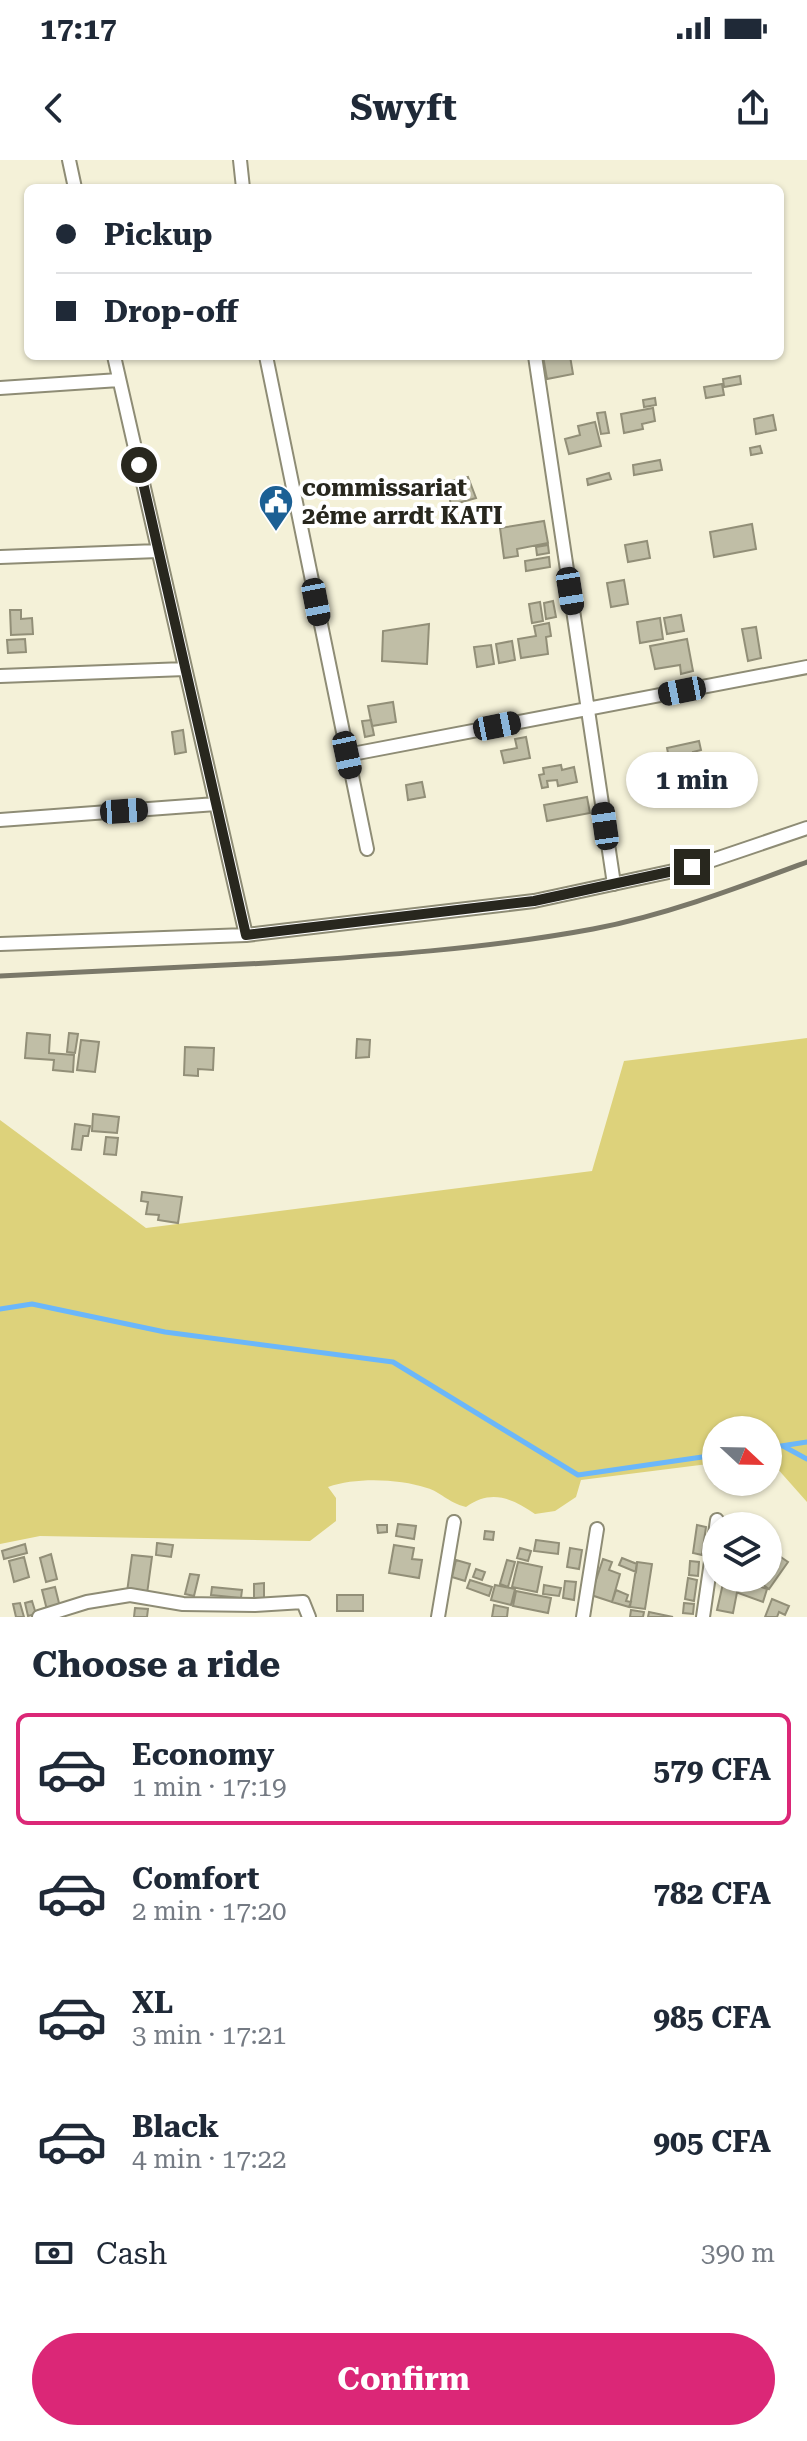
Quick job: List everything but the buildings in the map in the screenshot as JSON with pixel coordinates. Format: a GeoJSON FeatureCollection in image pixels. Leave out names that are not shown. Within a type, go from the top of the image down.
{"type":"FeatureCollection","features":[{"type":"Feature","properties":{"kind":"street"},"geometry":{"type":"LineString","coordinates":[[69,160],[74,184]]}},
{"type":"Feature","properties":{"kind":"street"},"geometry":{"type":"LineString","coordinates":[[240,160],[243,184]]}},
{"type":"Feature","properties":{"kind":"street"},"geometry":{"type":"LineString","coordinates":[[115,360],[246,935]]}},
{"type":"Feature","properties":{"kind":"street"},"geometry":{"type":"LineString","coordinates":[[267,360],[367,849]]}},
{"type":"Feature","properties":{"kind":"street"},"geometry":{"type":"LineString","coordinates":[[536,360],[614,884]]}},
{"type":"Feature","properties":{"kind":"street"},"geometry":{"type":"LineString","coordinates":[[0,388],[119,380]]}},
{"type":"Feature","properties":{"kind":"street"},"geometry":{"type":"LineString","coordinates":[[0,557],[158,551]]}},
{"type":"Feature","properties":{"kind":"street"},"geometry":{"type":"LineString","coordinates":[[347,755],[807,667]]}},
{"type":"Feature","properties":{"kind":"street"},"geometry":{"type":"LineString","coordinates":[[0,676],[185,669]]}},
{"type":"Feature","properties":{"kind":"street"},"geometry":{"type":"LineString","coordinates":[[0,820],[216,804]]}},
{"type":"Feature","properties":{"kind":"street"},"geometry":{"type":"LineString","coordinates":[[0,944],[246,935],[534,901],[692,867],[807,828]]}},
{"type":"Feature","properties":{"kind":"street"},"geometry":{"type":"LineString","coordinates":[[438,1617],[454,1522]]}},
{"type":"Feature","properties":{"kind":"street"},"geometry":{"type":"LineString","coordinates":[[583,1617],[597,1529]]}},
{"type":"Feature","properties":{"kind":"street"},"geometry":{"type":"LineString","coordinates":[[703,1617],[707,1592]]}},
{"type":"Feature","properties":{"kind":"street"},"geometry":{"type":"LineString","coordinates":[[39,1617],[87,1602],[130,1595],[183,1604],[303,1602],[309,1617]]}},
{"type":"Feature","properties":{"kind":"shaded area"},"geometry":{"type":"Polygon","coordinates":[[[807,1038],[807,1502],[782,1474],[782,1416],[702,1416],[702,1465],[581,1480],[576,1497],[555,1511],[535,1514],[510,1500],[493,1497],[475,1501],[466,1507],[416,1485],[365,1481],[328,1487],[336,1498],[336,1521],[310,1541],[40,1536],[0,1544],[0,1120],[146,1228],[592,1171],[624,1061],[807,1038]]]}},
{"type":"Feature","properties":{"kind":"waterway"},"geometry":{"type":"LineString","coordinates":[[0,1309],[32,1304],[165,1332],[393,1362],[578,1475],[702,1457]]}},
{"type":"Feature","properties":{"kind":"waterway"},"geometry":{"type":"LineString","coordinates":[[782,1446],[807,1442]]}},
{"type":"Feature","properties":{"kind":"waterway"},"geometry":{"type":"LineString","coordinates":[[783,1446],[807,1459]]}},
{"type":"Feature","properties":{"kind":"railway"},"geometry":{"type":"LineString","coordinates":[[0,976],[308,960],[512,942],[593,929],[647,916],[807,862]]}},
{"type":"Feature","properties":{"kind":"place","name":"commissariat 2éme arrdt KATI"},"geometry":{"type":"Point","coordinates":[276,533]}},
{"type":"Feature","properties":{"kind":"route"},"geometry":{"type":"LineString","coordinates":[[139,465],[246,935],[534,901],[692,867]]}}]}
